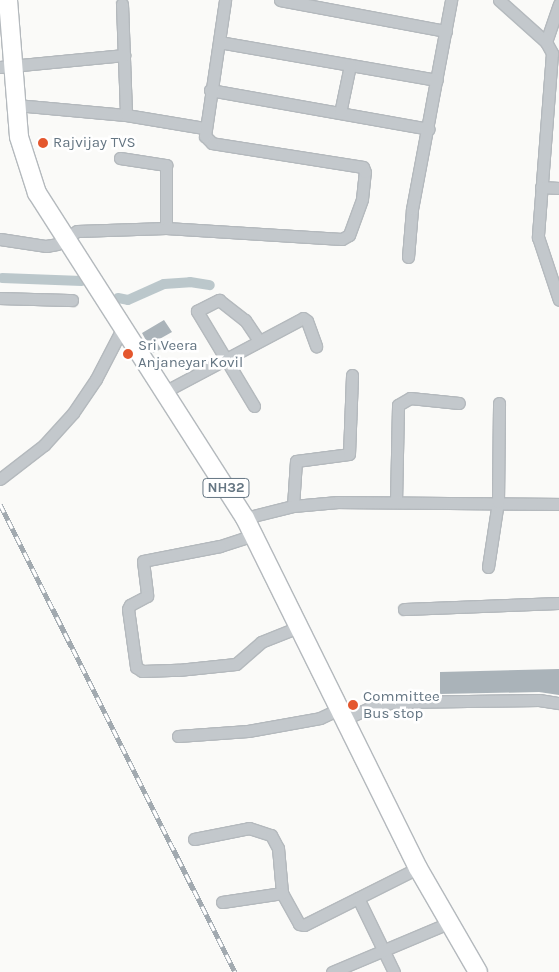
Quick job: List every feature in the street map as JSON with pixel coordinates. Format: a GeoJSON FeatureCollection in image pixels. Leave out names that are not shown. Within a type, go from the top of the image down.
{"type":"FeatureCollection","features":[{"type":"Feature","properties":{"kind":"highway","name":"NH32"},"geometry":{"type":"LineString","coordinates":[[8,0],[7,67],[26,165],[37,193],[245,518],[301,626],[418,868],[451,922],[478,972]]}},
{"type":"Feature","properties":{"kind":"street"},"geometry":{"type":"LineString","coordinates":[[0,239],[46,246],[65,239],[76,231],[166,228],[342,239],[352,230],[362,199],[363,167],[212,143],[205,136],[204,128],[225,0]]}},
{"type":"Feature","properties":{"kind":"street"},"geometry":{"type":"LineString","coordinates":[[280,0],[446,31]]}},
{"type":"Feature","properties":{"kind":"street"},"geometry":{"type":"LineString","coordinates":[[408,257],[412,209],[429,130],[451,0]]}},
{"type":"Feature","properties":{"kind":"street"},"geometry":{"type":"LineString","coordinates":[[499,0],[546,42],[556,66],[541,187],[538,237],[559,299]]}},
{"type":"Feature","properties":{"kind":"street"},"geometry":{"type":"LineString","coordinates":[[122,4],[126,115]]}},
{"type":"Feature","properties":{"kind":"street"},"geometry":{"type":"LineString","coordinates":[[546,42],[559,4]]}},
{"type":"Feature","properties":{"kind":"street"},"geometry":{"type":"LineString","coordinates":[[218,42],[437,80]]}},
{"type":"Feature","properties":{"kind":"street"},"geometry":{"type":"LineString","coordinates":[[7,67],[124,56]]}},
{"type":"Feature","properties":{"kind":"street"},"geometry":{"type":"LineString","coordinates":[[340,114],[350,65]]}},
{"type":"Feature","properties":{"kind":"street"},"geometry":{"type":"LineString","coordinates":[[210,90],[429,130]]}},
{"type":"Feature","properties":{"kind":"street"},"geometry":{"type":"LineString","coordinates":[[16,106],[126,115],[204,128]]}},
{"type":"Feature","properties":{"kind":"street"},"geometry":{"type":"LineString","coordinates":[[120,158],[166,165],[166,228]]}},
{"type":"Feature","properties":{"kind":"street"},"geometry":{"type":"LineString","coordinates":[[541,187],[559,188]]}},
{"type":"Feature","properties":{"kind":"street"},"geometry":{"type":"LineString","coordinates":[[0,298],[72,300]]}},
{"type":"Feature","properties":{"kind":"street"},"geometry":{"type":"LineString","coordinates":[[254,406],[197,314],[199,308],[219,300],[233,308],[259,341]]}},
{"type":"Feature","properties":{"kind":"street"},"geometry":{"type":"LineString","coordinates":[[164,392],[224,358],[304,318],[316,346]]}},
{"type":"Feature","properties":{"kind":"street"},"geometry":{"type":"LineString","coordinates":[[0,479],[44,445],[73,413],[96,379],[122,328]]}},
{"type":"Feature","properties":{"kind":"street"},"geometry":{"type":"LineString","coordinates":[[293,506],[296,461],[349,454],[352,374]]}},
{"type":"Feature","properties":{"kind":"street"},"geometry":{"type":"LineString","coordinates":[[396,502],[398,404],[410,398],[459,403]]}},
{"type":"Feature","properties":{"kind":"street"},"geometry":{"type":"LineString","coordinates":[[488,567],[498,502],[499,403]]}},
{"type":"Feature","properties":{"kind":"street"},"geometry":{"type":"LineString","coordinates":[[245,518],[293,506],[338,502],[559,504]]}},
{"type":"Feature","properties":{"kind":"street"},"geometry":{"type":"LineString","coordinates":[[254,535],[220,546],[144,561],[147,596],[130,605],[128,609],[136,666],[142,670],[178,670],[236,664],[261,642],[301,626]]}},
{"type":"Feature","properties":{"kind":"street"},"geometry":{"type":"LineString","coordinates":[[404,609],[559,603]]}},
{"type":"Feature","properties":{"kind":"street"},"geometry":{"type":"LineString","coordinates":[[178,736],[248,731],[396,702],[539,700],[559,703]]}},
{"type":"Feature","properties":{"kind":"street"},"geometry":{"type":"LineString","coordinates":[[194,839],[249,828],[271,835],[278,848],[282,893],[295,920],[304,925],[418,868]]}},
{"type":"Feature","properties":{"kind":"street"},"geometry":{"type":"LineString","coordinates":[[222,902],[282,893]]}},
{"type":"Feature","properties":{"kind":"street"},"geometry":{"type":"LineString","coordinates":[[358,898],[394,972]]}},
{"type":"Feature","properties":{"kind":"street"},"geometry":{"type":"LineString","coordinates":[[332,972],[451,922]]}},
{"type":"Feature","properties":{"kind":"building"},"geometry":{"type":"Polygon","coordinates":[[[164,320],[172,332],[156,341],[161,349],[153,353],[142,333],[164,320]]]}},
{"type":"Feature","properties":{"kind":"building"},"geometry":{"type":"Polygon","coordinates":[[[559,669],[559,695],[539,692],[440,694],[440,672],[559,669]]]}},
{"type":"Feature","properties":{"kind":"waterway"},"geometry":{"type":"LineString","coordinates":[[2,278],[82,281]]}},
{"type":"Feature","properties":{"kind":"waterway"},"geometry":{"type":"LineString","coordinates":[[118,298],[128,300],[164,284],[190,282],[210,285]]}},
{"type":"Feature","properties":{"kind":"railway"},"geometry":{"type":"LineString","coordinates":[[0,504],[235,972]]}},
{"type":"Feature","properties":{"kind":"place","name":"Rajvijay TVS"},"geometry":{"type":"Point","coordinates":[43,143]}},
{"type":"Feature","properties":{"kind":"place","name":"Sri Veera Anjaneyar Kovil"},"geometry":{"type":"Point","coordinates":[128,354]}},
{"type":"Feature","properties":{"kind":"place","name":"Committee Bus stop"},"geometry":{"type":"Point","coordinates":[353,705]}}]}
